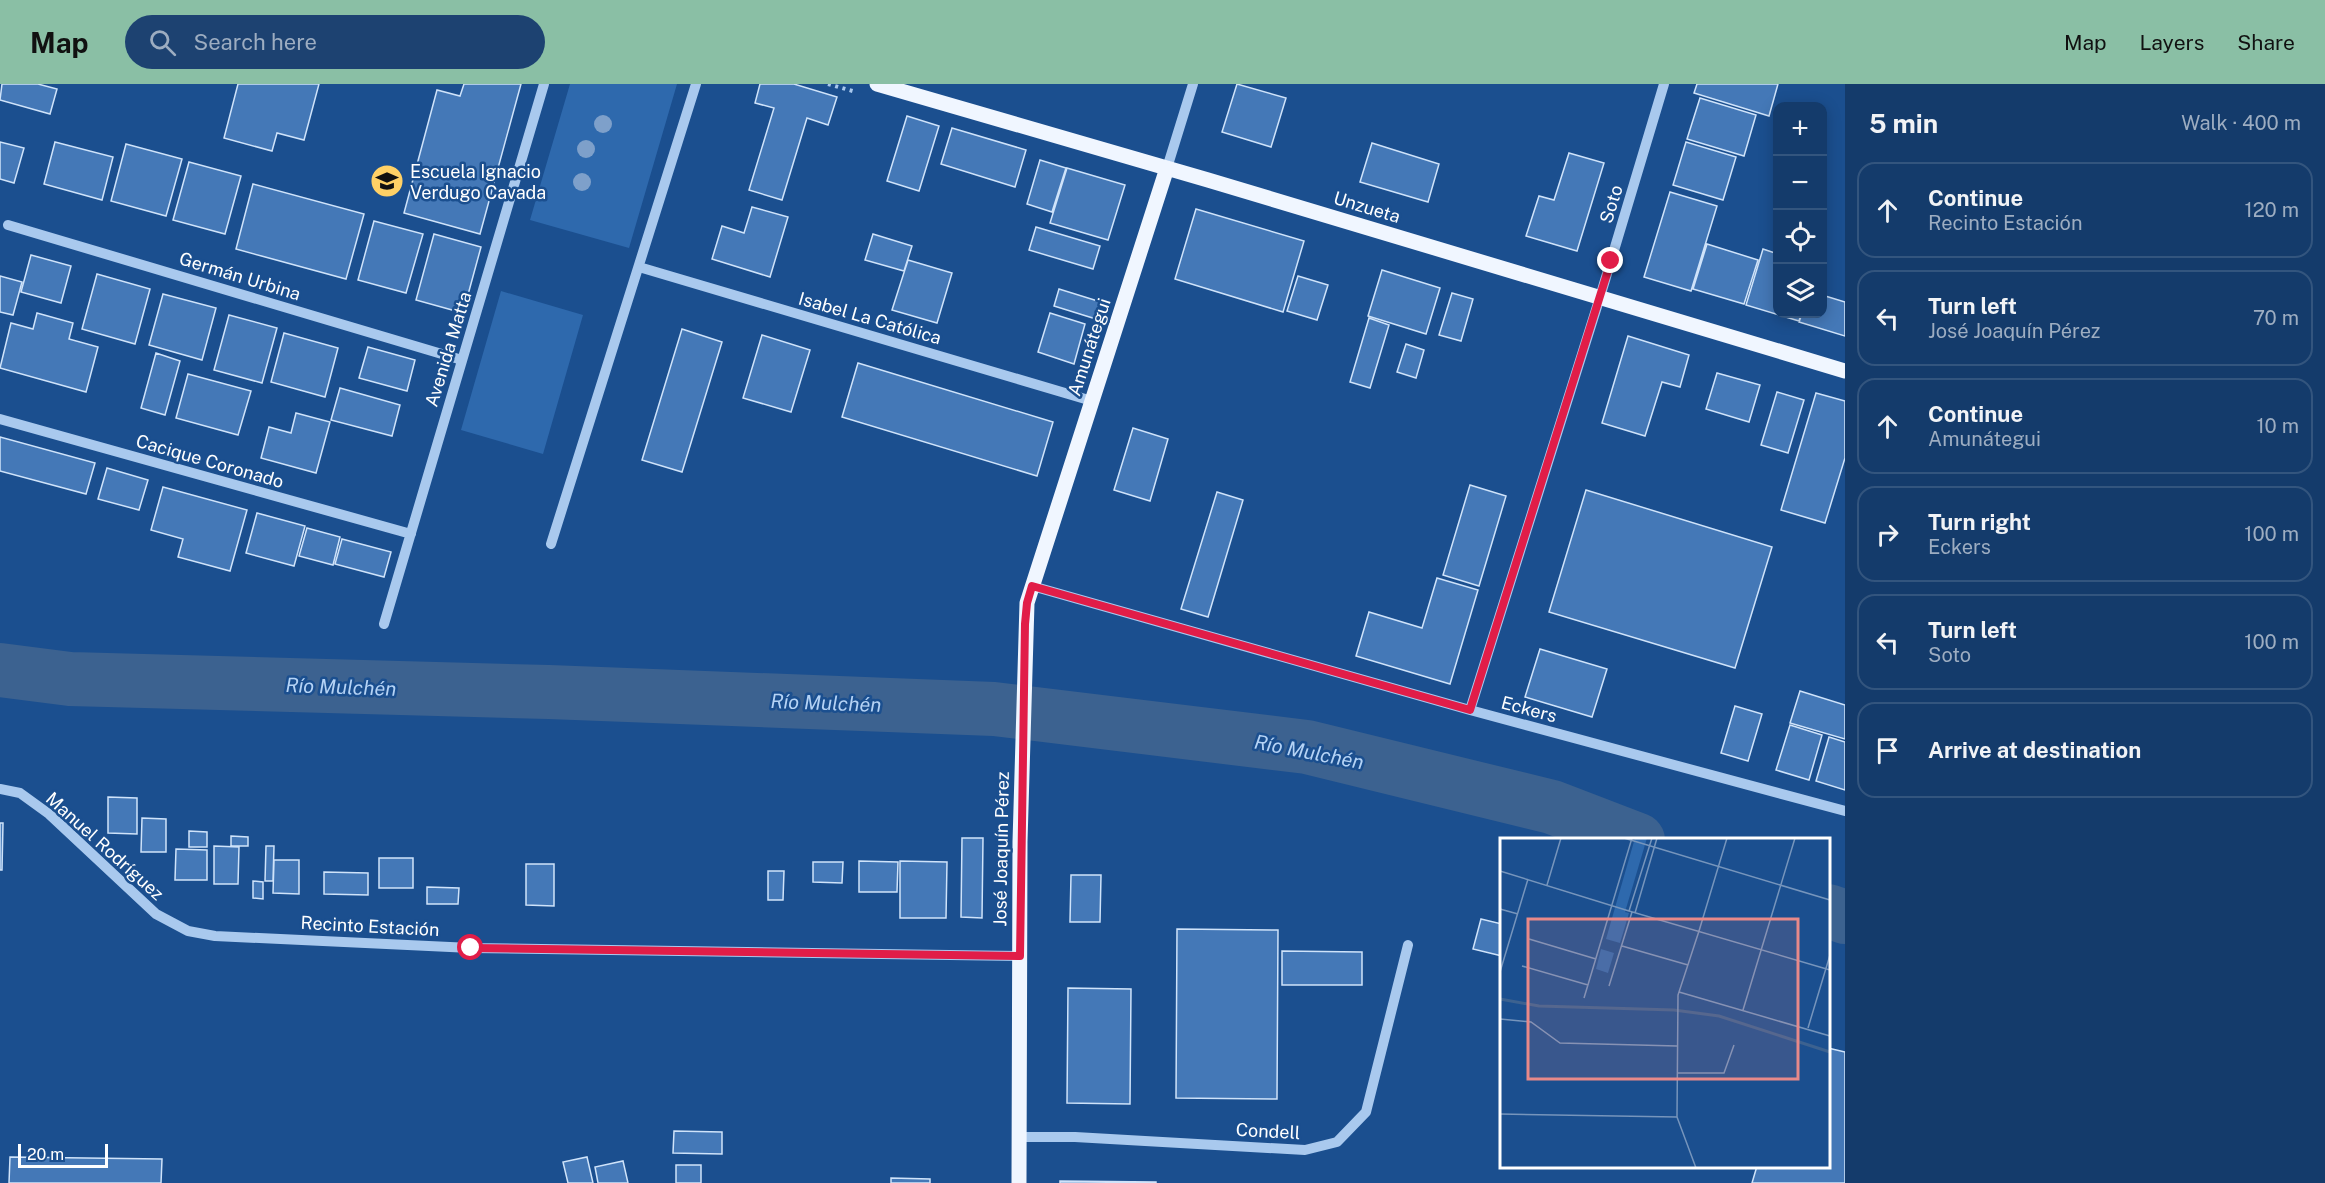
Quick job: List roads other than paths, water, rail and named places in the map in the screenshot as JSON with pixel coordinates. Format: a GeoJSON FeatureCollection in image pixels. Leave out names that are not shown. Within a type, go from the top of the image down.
{"type":"FeatureCollection","features":[{"type":"Feature","properties":{"kind":"main road","name":"Unzueta"},"geometry":{"type":"LineString","coordinates":[[877,84],[1167,168],[1845,371]]}},
{"type":"Feature","properties":{"kind":"main road","name":"Amunátegui"},"geometry":{"type":"LineString","coordinates":[[1025,624],[1027,603],[1032,586],[1167,168]]}},
{"type":"Feature","properties":{"kind":"main road","name":"José Joaquín Pérez"},"geometry":{"type":"LineString","coordinates":[[1019,1183],[1020,842],[1025,624]]}},
{"type":"Feature","properties":{"kind":"street","name":"Avenida Matta"},"geometry":{"type":"LineString","coordinates":[[384,624],[544,84]]}},
{"type":"Feature","properties":{"kind":"street"},"geometry":{"type":"LineString","coordinates":[[551,544],[696,84]]}},
{"type":"Feature","properties":{"kind":"street","name":"Amunátegui"},"geometry":{"type":"LineString","coordinates":[[1167,168],[1193,84]]}},
{"type":"Feature","properties":{"kind":"street","name":"Soto"},"geometry":{"type":"LineString","coordinates":[[1470,710],[1600,297],[1664,84]]}},
{"type":"Feature","properties":{"kind":"street","name":"Germán Urbina"},"geometry":{"type":"LineString","coordinates":[[8,225],[462,360]]}},
{"type":"Feature","properties":{"kind":"street","name":"Isabel La Católica"},"geometry":{"type":"LineString","coordinates":[[639,267],[1092,401]]}},
{"type":"Feature","properties":{"kind":"street","name":"Cacique Coronado"},"geometry":{"type":"LineString","coordinates":[[0,419],[411,534]]}},
{"type":"Feature","properties":{"kind":"street","name":"Eckers"},"geometry":{"type":"LineString","coordinates":[[1032,586],[1470,710],[1845,811]]}},
{"type":"Feature","properties":{"kind":"street","name":"Manuel Rodríguez"},"geometry":{"type":"LineString","coordinates":[[0,789],[20,793],[49,814],[156,914],[188,931]]}},
{"type":"Feature","properties":{"kind":"street","name":"Recinto Estación"},"geometry":{"type":"LineString","coordinates":[[188,931],[215,936],[471,948],[1020,956]]}},
{"type":"Feature","properties":{"kind":"street","name":"Condell"},"geometry":{"type":"LineString","coordinates":[[1019,1137],[1075,1137],[1305,1150],[1337,1142],[1366,1112],[1408,945]]}},
{"type":"Feature","properties":{"kind":"waterway","name":"Río Mulchén"},"geometry":{"type":"LineString","coordinates":[[0,670],[70,679],[549,692],[994,709],[1307,747],[1552,807],[1633,838]]}},
{"type":"Feature","properties":{"kind":"waterway","name":"Río Mulchén"},"geometry":{"type":"LineString","coordinates":[[1830,912],[1845,917]]}},
{"type":"Feature","properties":{"kind":"place","name":"Escuela Ignacio Verdugo Cavada"},"geometry":{"type":"Point","coordinates":[387,181]}}]}
